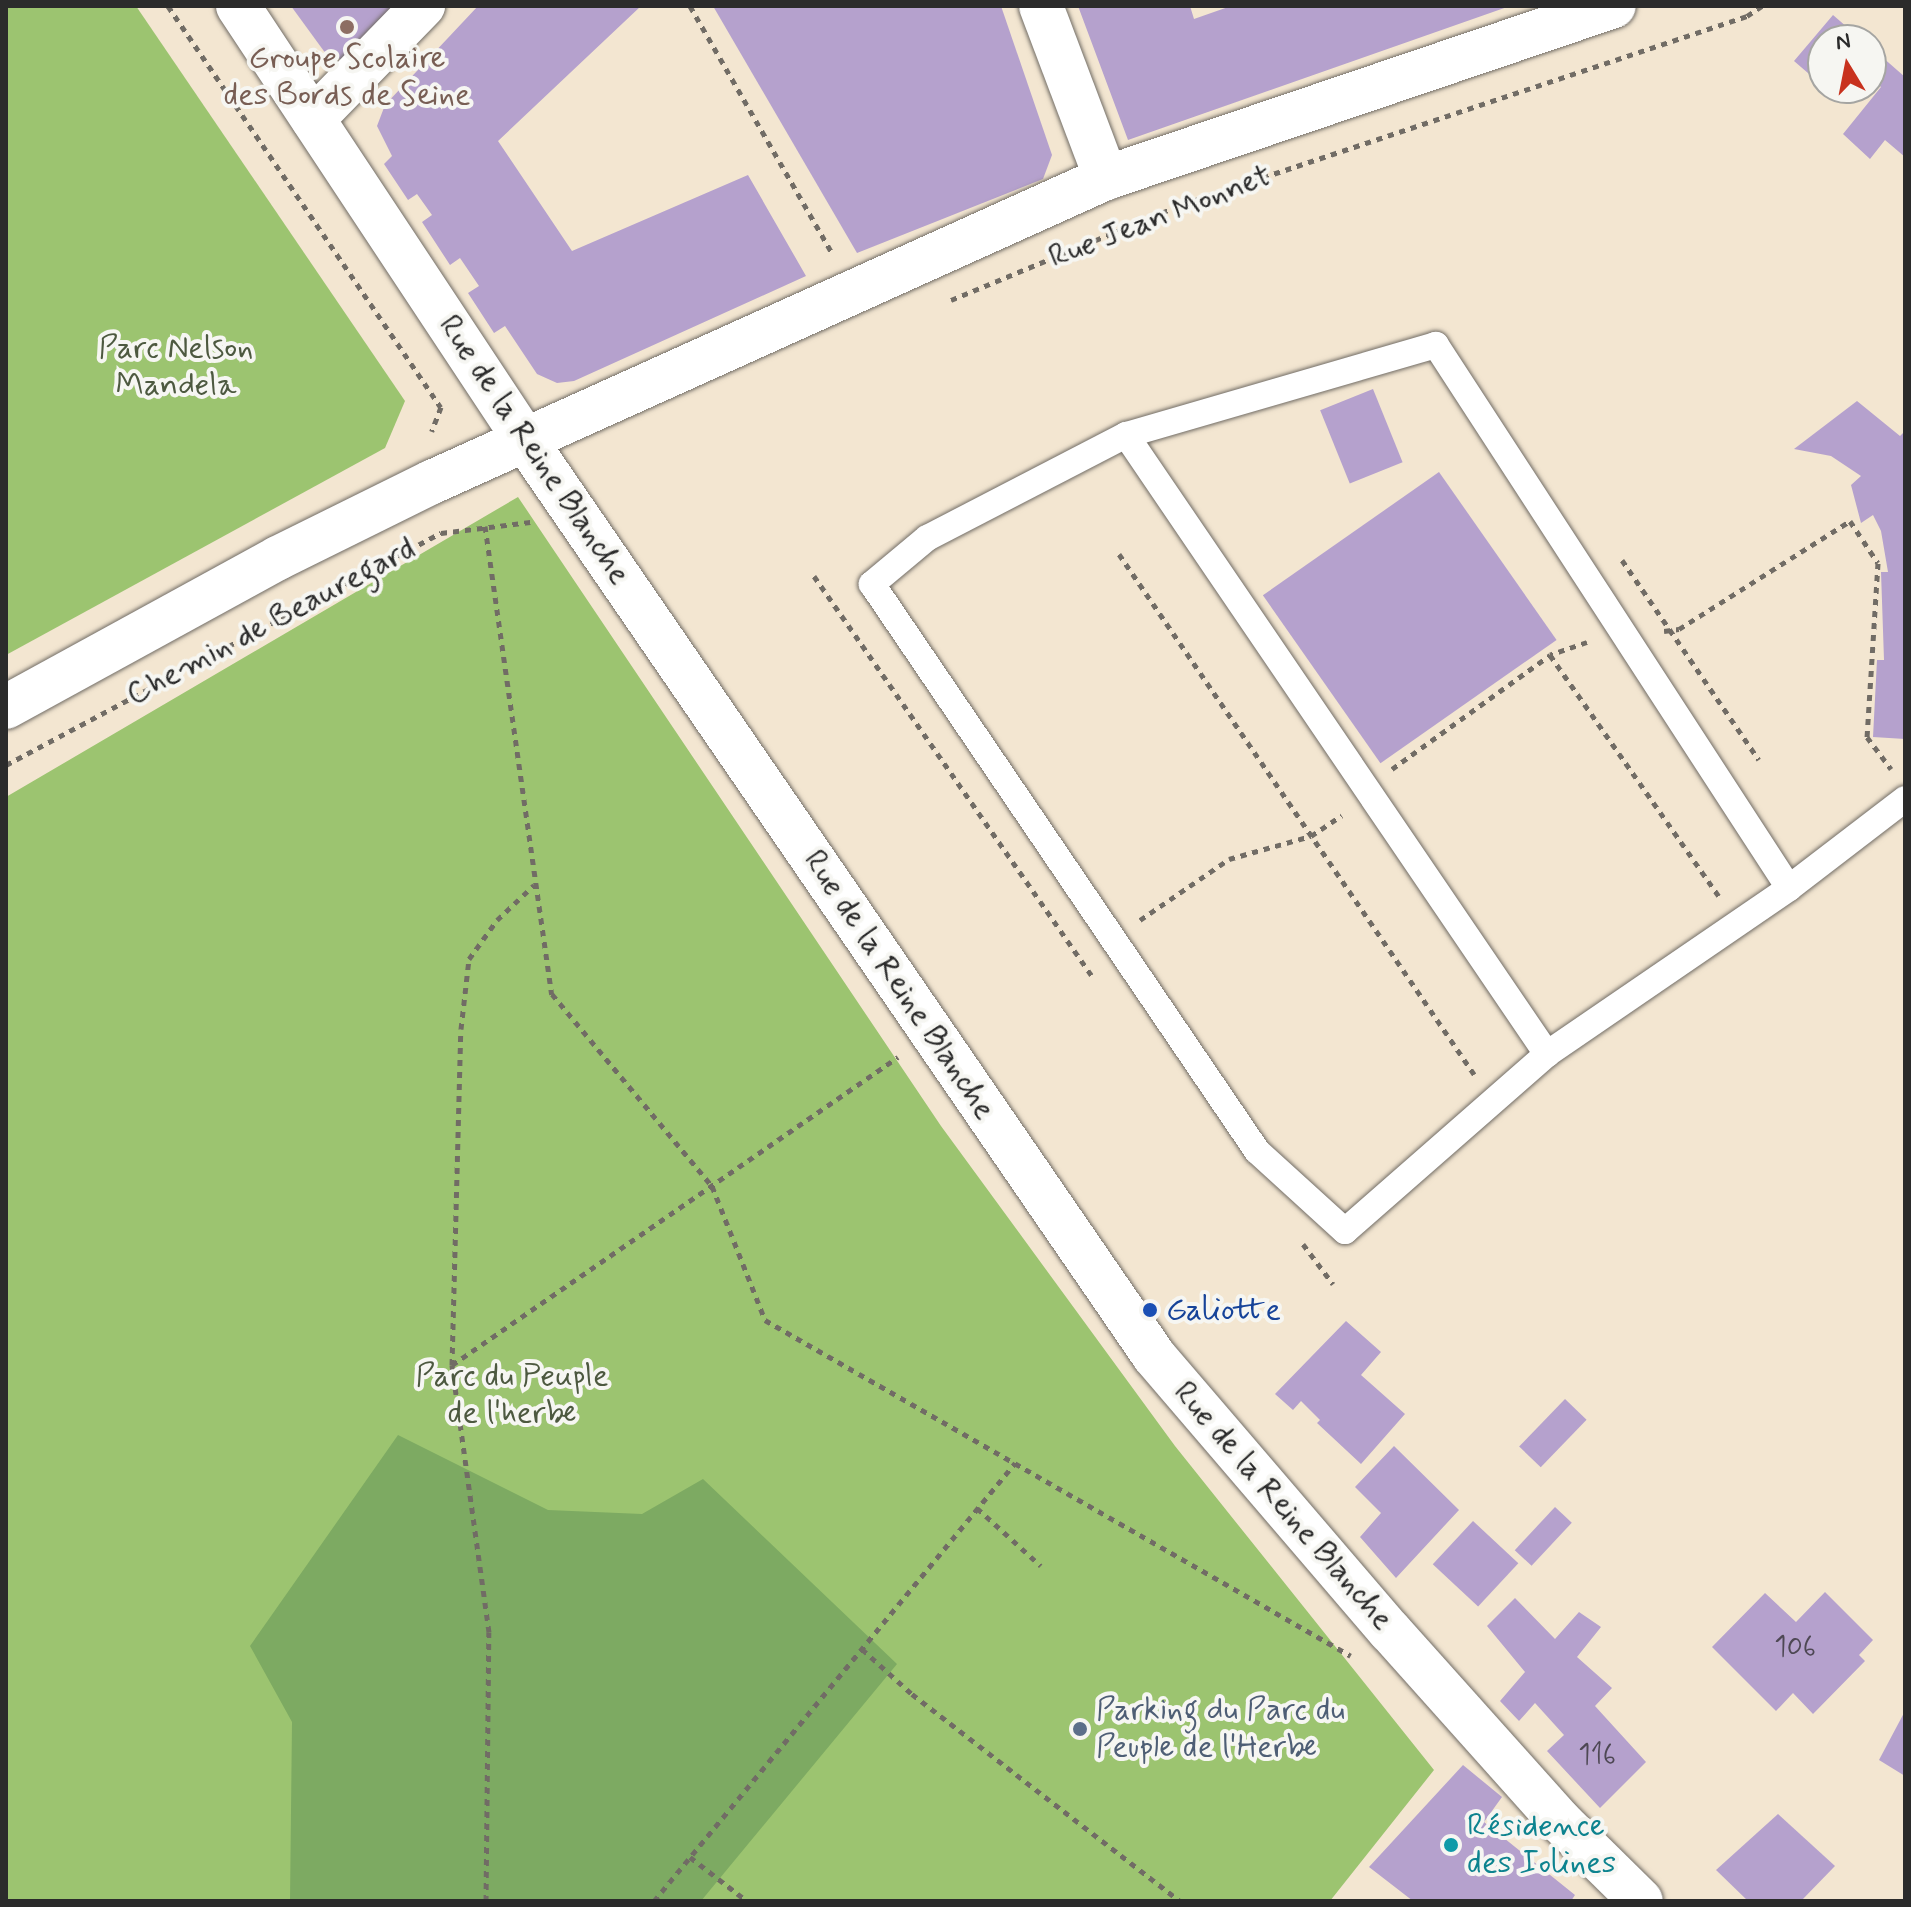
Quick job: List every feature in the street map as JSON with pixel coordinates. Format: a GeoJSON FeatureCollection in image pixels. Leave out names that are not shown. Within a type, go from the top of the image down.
{"type":"FeatureCollection","features":[{"type":"Feature","properties":{"kind":"street","name":"Rue de la Reine Blanche"},"geometry":{"type":"LineString","coordinates":[[238,6],[525,440],[1154,1356],[1390,1631],[1561,1822],[1641,1901]]}},
{"type":"Feature","properties":{"kind":"street"},"geometry":{"type":"LineString","coordinates":[[313,119],[423,6]]}},
{"type":"Feature","properties":{"kind":"street"},"geometry":{"type":"LineString","coordinates":[[1041,6],[1106,178]]}},
{"type":"Feature","properties":{"kind":"street","name":"Rue Jean Monnet"},"geometry":{"type":"LineString","coordinates":[[525,440],[1106,178],[1614,6]]}},
{"type":"Feature","properties":{"kind":"street","name":"Chemin de Beauregard"},"geometry":{"type":"LineString","coordinates":[[6,707],[278,558],[525,440]]}},
{"type":"Feature","properties":{"kind":"lane"},"geometry":{"type":"LineString","coordinates":[[1789,888],[1436,345],[1126,435],[927,538],[872,584],[1257,1151],[1345,1231],[1547,1054],[1789,888],[1900,787]]}},
{"type":"Feature","properties":{"kind":"lane"},"geometry":{"type":"LineString","coordinates":[[1126,435],[1547,1054]]}},
{"type":"Feature","properties":{"kind":"path"},"geometry":{"type":"LineString","coordinates":[[168,6],[441,407]]}},
{"type":"Feature","properties":{"kind":"path"},"geometry":{"type":"LineString","coordinates":[[690,6],[854,291]]}},
{"type":"Feature","properties":{"kind":"path","name":"Rue Jean Monnet"},"geometry":{"type":"LineString","coordinates":[[947,302],[1183,204],[1747,16],[1762,6]]}},
{"type":"Feature","properties":{"kind":"path","name":"Chemin de Beauregard"},"geometry":{"type":"LineString","coordinates":[[6,765],[441,533],[536,521]]}},
{"type":"Feature","properties":{"kind":"path"},"geometry":{"type":"LineString","coordinates":[[1850,521],[1878,563],[1867,737],[1900,787]]}},
{"type":"Feature","properties":{"kind":"path"},"geometry":{"type":"LineString","coordinates":[[485,526],[552,994],[712,1186],[765,1320],[1297,1628],[1356,1658],[1360,1655]]}},
{"type":"Feature","properties":{"kind":"path"},"geometry":{"type":"LineString","coordinates":[[1119,554],[1493,1102]]}},
{"type":"Feature","properties":{"kind":"path"},"geometry":{"type":"LineString","coordinates":[[1395,778],[1390,770],[1550,655]]}},
{"type":"Feature","properties":{"kind":"path"},"geometry":{"type":"LineString","coordinates":[[1080,962],[1229,859],[1311,836]]}},
{"type":"Feature","properties":{"kind":"path"},"geometry":{"type":"LineString","coordinates":[[486,1901],[489,1632],[452,1365],[461,1029],[469,959],[497,920],[535,885]]}},
{"type":"Feature","properties":{"kind":"path"},"geometry":{"type":"LineString","coordinates":[[452,1365],[896,1058]]}},
{"type":"Feature","properties":{"kind":"path"},"geometry":{"type":"LineString","coordinates":[[654,1901],[1015,1463]]}},
{"type":"Feature","properties":{"kind":"path"},"geometry":{"type":"LineString","coordinates":[[977,1508],[1041,1566]]}},
{"type":"Feature","properties":{"kind":"path"},"geometry":{"type":"LineString","coordinates":[[862,1649],[912,1694],[1180,1901]]}},
{"type":"Feature","properties":{"kind":"path"},"geometry":{"type":"LineString","coordinates":[[690,1857],[747,1901]]}},
{"type":"Feature","properties":{"kind":"green space","name":"Parc Nelson Mandela"},"geometry":{"type":"Polygon","coordinates":[[[6,6],[136,6],[405,401],[385,448],[6,655],[6,6]]]}},
{"type":"Feature","properties":{"kind":"green space","name":"Parc du Peuple de l'herbe"},"geometry":{"type":"Polygon","coordinates":[[[518,497],[941,1126],[1175,1446],[1434,1770],[1330,1901],[6,1901],[6,797],[518,497]]]}},
{"type":"Feature","properties":{"kind":"green space"},"geometry":{"type":"Polygon","coordinates":[[[398,1435],[548,1510],[642,1514],[703,1479],[897,1664],[701,1901],[290,1901],[292,1722],[250,1646],[398,1435]]]}},
{"type":"Feature","properties":{"kind":"building","name":"Groupe Scolaire des Bords de Seine"},"geometry":{"type":"Polygon","coordinates":[[[291,6],[408,6],[343,60],[326,54],[291,6]]]}},
{"type":"Feature","properties":{"kind":"building"},"geometry":{"type":"Polygon","coordinates":[[[478,6],[641,6],[498,141],[572,251],[748,175],[806,276],[574,381],[557,383],[537,374],[505,326],[494,333],[468,293],[479,286],[460,258],[450,265],[422,222],[432,215],[417,194],[408,200],[384,164],[392,156],[377,126],[385,105],[478,6]]]}},
{"type":"Feature","properties":{"kind":"building"},"geometry":{"type":"Polygon","coordinates":[[[713,6],[1001,6],[1052,155],[1043,179],[857,253],[713,6]]]}},
{"type":"Feature","properties":{"kind":"building"},"geometry":{"type":"Polygon","coordinates":[[[1078,6],[1190,6],[1194,19],[1231,6],[1510,6],[1128,140],[1078,6]]]}},
{"type":"Feature","properties":{"kind":"building"},"geometry":{"type":"Polygon","coordinates":[[[1833,15],[1843,24],[1825,24],[1833,15]]]}},
{"type":"Feature","properties":{"kind":"building"},"geometry":{"type":"Polygon","coordinates":[[[1807,46],[1807,72],[1794,61],[1807,46]]]}},
{"type":"Feature","properties":{"kind":"building"},"geometry":{"type":"Polygon","coordinates":[[[1887,61],[1905,77],[1905,157],[1885,140],[1870,159],[1843,134],[1867,104],[1887,104],[1887,61]]]}},
{"type":"Feature","properties":{"kind":"building"},"geometry":{"type":"Polygon","coordinates":[[[1373,389],[1403,462],[1350,484],[1320,410],[1373,389]]]}},
{"type":"Feature","properties":{"kind":"building"},"geometry":{"type":"Polygon","coordinates":[[[1857,401],[1900,436],[1905,431],[1905,739],[1873,737],[1877,660],[1884,660],[1881,572],[1888,572],[1881,531],[1873,515],[1861,523],[1851,485],[1861,476],[1831,456],[1794,449],[1857,401]]]}},
{"type":"Feature","properties":{"kind":"building"},"geometry":{"type":"Polygon","coordinates":[[[1439,472],[1557,640],[1380,763],[1263,595],[1439,472]]]}},
{"type":"Feature","properties":{"kind":"building"},"geometry":{"type":"Polygon","coordinates":[[[1346,1321],[1381,1352],[1361,1375],[1405,1414],[1361,1464],[1317,1423],[1320,1420],[1301,1401],[1293,1410],[1275,1394],[1346,1321]]]}},
{"type":"Feature","properties":{"kind":"building"},"geometry":{"type":"Polygon","coordinates":[[[1565,1399],[1587,1420],[1541,1467],[1519,1446],[1565,1399]]]}},
{"type":"Feature","properties":{"kind":"building"},"geometry":{"type":"Polygon","coordinates":[[[1394,1446],[1459,1510],[1396,1578],[1360,1537],[1381,1513],[1355,1487],[1394,1446]]]}},
{"type":"Feature","properties":{"kind":"building"},"geometry":{"type":"Polygon","coordinates":[[[1555,1507],[1572,1523],[1532,1566],[1515,1550],[1555,1507]]]}},
{"type":"Feature","properties":{"kind":"building"},"geometry":{"type":"Polygon","coordinates":[[[1473,1521],[1518,1563],[1478,1606],[1433,1564],[1473,1521]]]}},
{"type":"Feature","properties":{"kind":"building"},"geometry":{"type":"Polygon","coordinates":[[[1825,1592],[1873,1640],[1859,1655],[1865,1661],[1813,1714],[1793,1693],[1776,1711],[1712,1647],[1765,1593],[1796,1622],[1825,1592]]]}},
{"type":"Feature","properties":{"kind":"building"},"geometry":{"type":"Polygon","coordinates":[[[1515,1598],[1555,1639],[1579,1612],[1601,1627],[1577,1657],[1612,1688],[1595,1706],[1646,1762],[1600,1808],[1547,1751],[1564,1735],[1535,1703],[1519,1721],[1500,1701],[1525,1672],[1487,1626],[1515,1598]]]}},
{"type":"Feature","properties":{"kind":"building"},"geometry":{"type":"Polygon","coordinates":[[[1905,1711],[1905,1776],[1879,1760],[1905,1711]]]}},
{"type":"Feature","properties":{"kind":"building","name":"Résidence des Iolines"},"geometry":{"type":"Polygon","coordinates":[[[1463,1765],[1502,1797],[1484,1822],[1575,1895],[1571,1901],[1413,1901],[1369,1867],[1463,1765]]]}},
{"type":"Feature","properties":{"kind":"building"},"geometry":{"type":"Polygon","coordinates":[[[1778,1814],[1835,1866],[1801,1901],[1748,1901],[1716,1870],[1778,1814]]]}},
{"type":"Feature","properties":{"kind":"place","name":"Groupe Scolaire des Bords de Seine"},"geometry":{"type":"Point","coordinates":[347,27]}},
{"type":"Feature","properties":{"kind":"place","name":"Galiotte"},"geometry":{"type":"Point","coordinates":[1150,1310]}},
{"type":"Feature","properties":{"kind":"place","name":"Parking du Parc du Peuple de l'Herbe"},"geometry":{"type":"Point","coordinates":[1080,1729]}},
{"type":"Feature","properties":{"kind":"place","name":"Résidence des Iolines"},"geometry":{"type":"Point","coordinates":[1451,1845]}}]}
